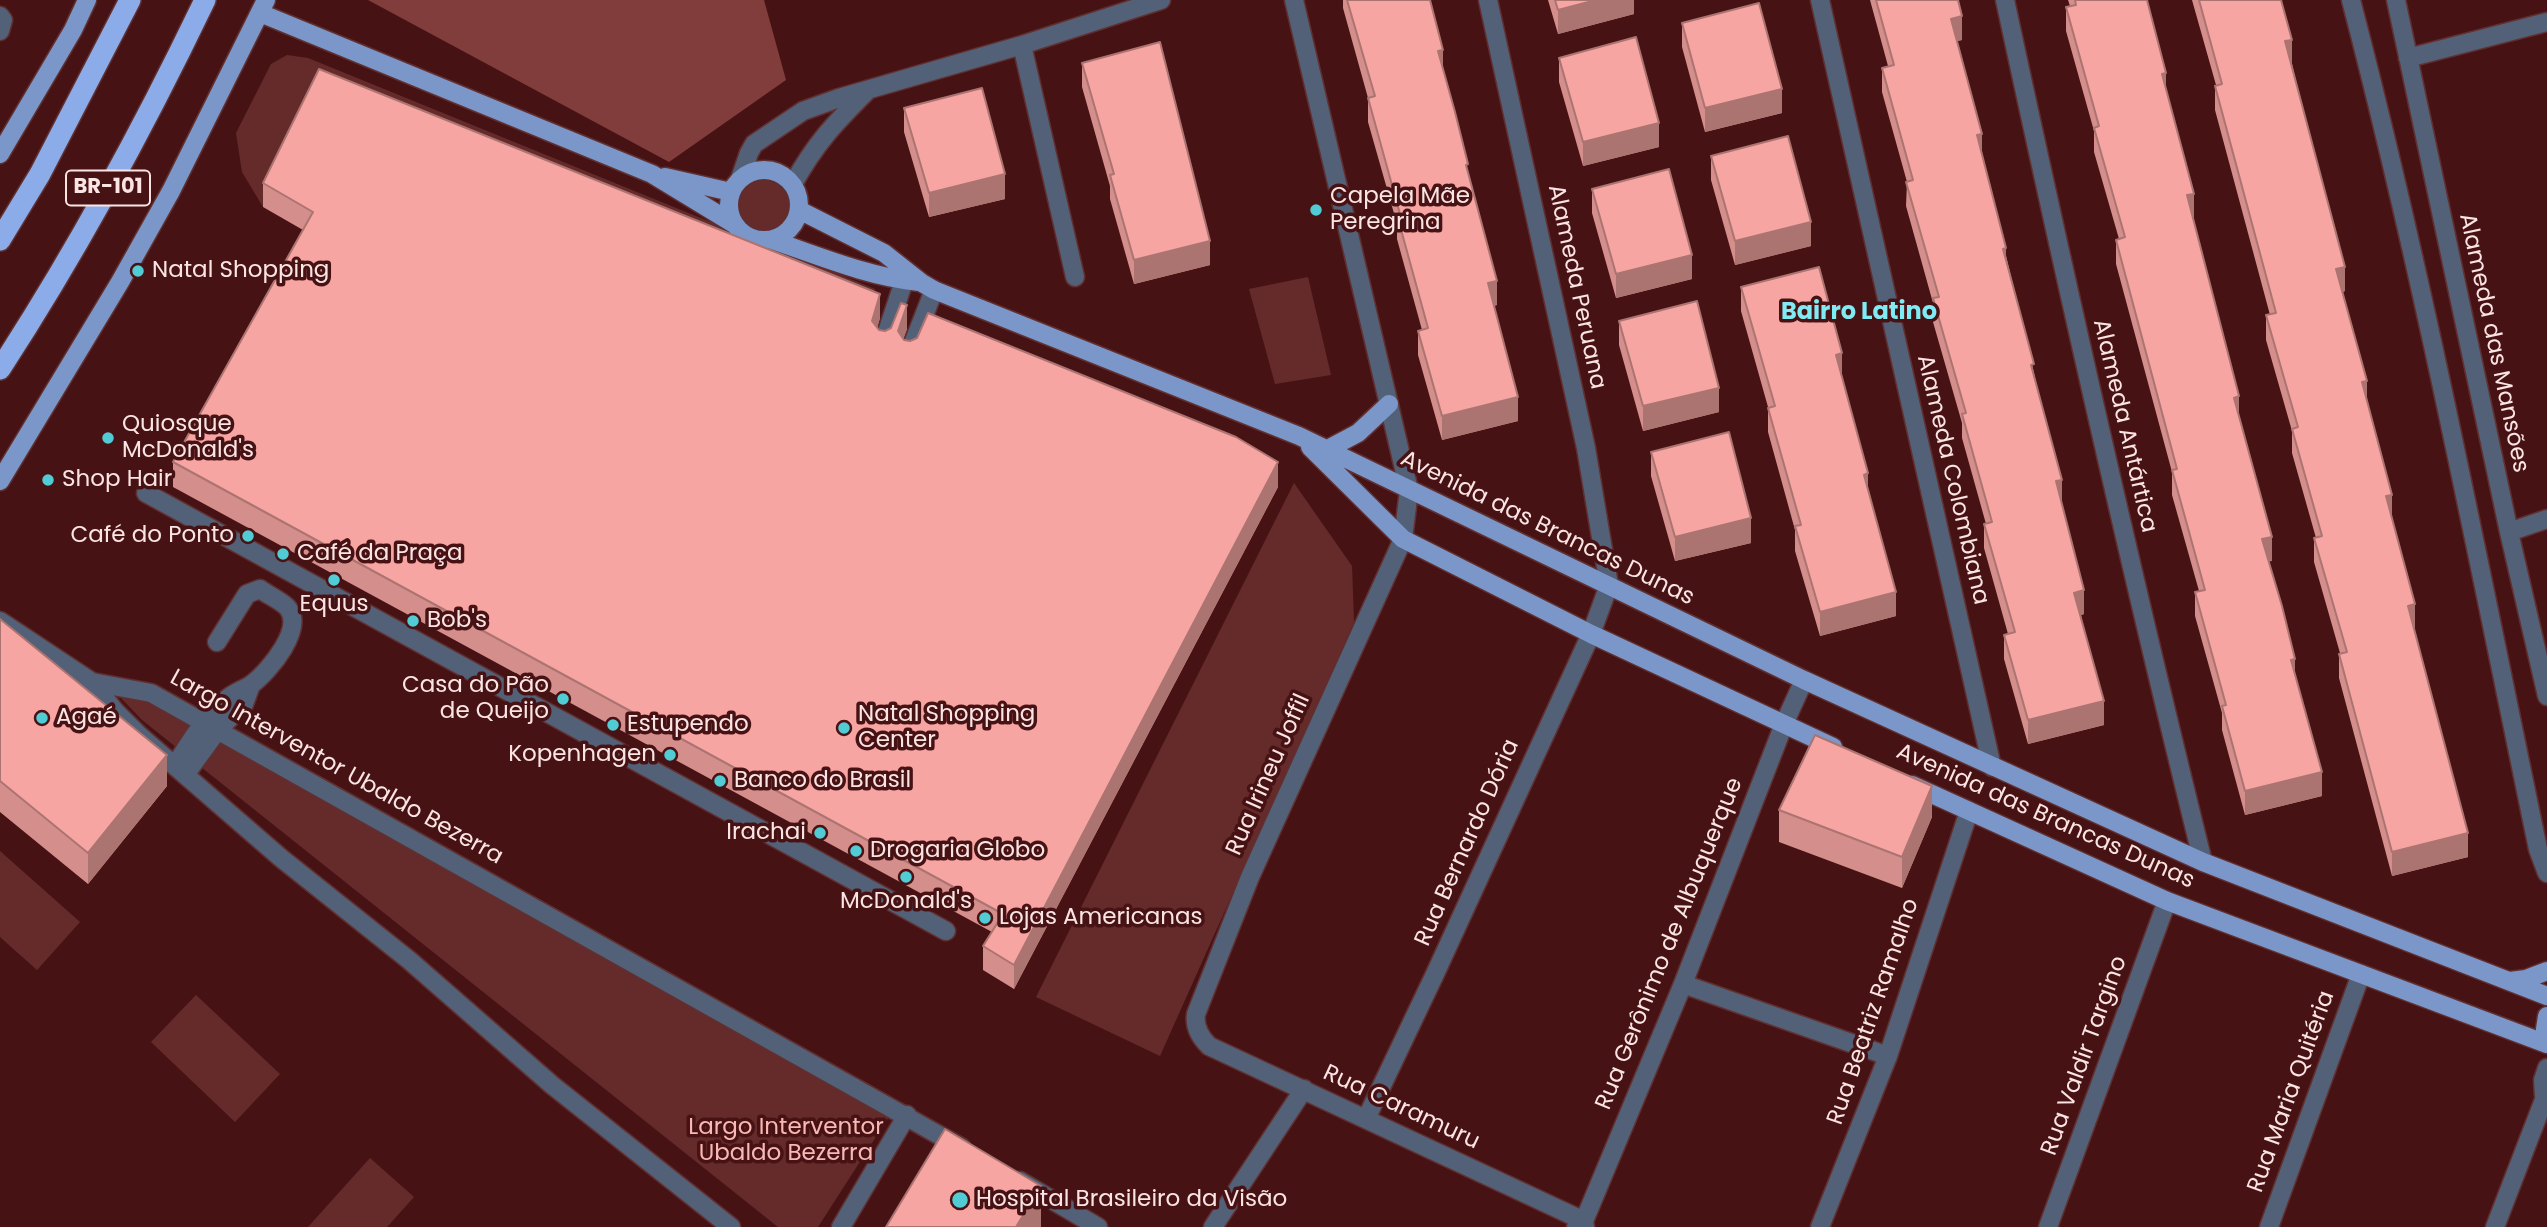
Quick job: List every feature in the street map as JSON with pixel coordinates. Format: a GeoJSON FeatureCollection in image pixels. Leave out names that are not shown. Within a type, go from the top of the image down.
{"type":"FeatureCollection","features":[{"type":"Feature","properties":{"kind":"highway","name":"BR-101"},"geometry":{"type":"LineString","coordinates":[[0,240],[40,174],[130,0]]}},
{"type":"Feature","properties":{"kind":"highway","name":"BR-101"},"geometry":{"type":"LineString","coordinates":[[0,369],[51,291],[174,65],[205,0]]}},
{"type":"Feature","properties":{"kind":"main road"},"geometry":{"type":"LineString","coordinates":[[0,154],[73,30],[87,0]]}},
{"type":"Feature","properties":{"kind":"main road"},"geometry":{"type":"LineString","coordinates":[[0,481],[120,282],[176,180],[263,6],[652,174],[734,224],[750,237],[772,240],[783,234],[793,226],[799,210],[799,198],[793,184],[784,175],[772,170],[759,170],[735,185],[652,174]]}},
{"type":"Feature","properties":{"kind":"main road"},"geometry":{"type":"LineString","coordinates":[[734,224],[729,208],[735,185]]}},
{"type":"Feature","properties":{"kind":"main road","name":"Avenida das Brancas Dunas"},"geometry":{"type":"LineString","coordinates":[[799,210],[884,253],[920,284]]}},
{"type":"Feature","properties":{"kind":"main road","name":"Avenida das Brancas Dunas"},"geometry":{"type":"LineString","coordinates":[[772,240],[835,261],[920,284],[1299,436],[1804,680],[2203,862],[2547,996]]}},
{"type":"Feature","properties":{"kind":"main road"},"geometry":{"type":"LineString","coordinates":[[1326,450],[1358,433],[1389,404]]}},
{"type":"Feature","properties":{"kind":"main road","name":"Avenida das Brancas Dunas"},"geometry":{"type":"LineString","coordinates":[[1299,436],[1404,539],[1591,634],[1846,753]]}},
{"type":"Feature","properties":{"kind":"main road","name":"Avenida das Brancas Dunas"},"geometry":{"type":"LineString","coordinates":[[1895,776],[2167,901],[2547,1041]]}},
{"type":"Feature","properties":{"kind":"main road"},"geometry":{"type":"LineString","coordinates":[[2509,981],[2526,979],[2547,971]]}},
{"type":"Feature","properties":{"kind":"main road"},"geometry":{"type":"LineString","coordinates":[[2547,1016],[2547,1041]]}},
{"type":"Feature","properties":{"kind":"street"},"geometry":{"type":"LineString","coordinates":[[735,185],[754,144],[803,111],[1161,0]]}},
{"type":"Feature","properties":{"kind":"street","name":"Rua Irineu Joffil"},"geometry":{"type":"LineString","coordinates":[[1200,1035],[1196,1027],[1196,1014],[1250,877],[1404,539],[1409,490],[1294,0]]}},
{"type":"Feature","properties":{"kind":"street","name":"Alameda Peruana"},"geometry":{"type":"LineString","coordinates":[[1488,0],[1586,448],[1609,585]]}},
{"type":"Feature","properties":{"kind":"street","name":"Alameda Colombiana"},"geometry":{"type":"LineString","coordinates":[[1820,0],[1992,766]]}},
{"type":"Feature","properties":{"kind":"street","name":"Alameda Antártica"},"geometry":{"type":"LineString","coordinates":[[2005,0],[2066,281],[2203,862]]}},
{"type":"Feature","properties":{"kind":"street"},"geometry":{"type":"LineString","coordinates":[[2351,0],[2381,113],[2538,849],[2547,873]]}},
{"type":"Feature","properties":{"kind":"street","name":"Alameda das Mansões"},"geometry":{"type":"LineString","coordinates":[[2396,0],[2508,531],[2547,696]]}},
{"type":"Feature","properties":{"kind":"street"},"geometry":{"type":"LineString","coordinates":[[0,16],[3,20],[0,30]]}},
{"type":"Feature","properties":{"kind":"street"},"geometry":{"type":"LineString","coordinates":[[2408,58],[2547,22]]}},
{"type":"Feature","properties":{"kind":"street"},"geometry":{"type":"LineString","coordinates":[[1022,45],[1075,277]]}},
{"type":"Feature","properties":{"kind":"street"},"geometry":{"type":"LineString","coordinates":[[793,184],[811,151],[826,132],[866,92]]}},
{"type":"Feature","properties":{"kind":"street"},"geometry":{"type":"LineString","coordinates":[[883,344],[920,284]]}},
{"type":"Feature","properties":{"kind":"street"},"geometry":{"type":"LineString","coordinates":[[909,354],[920,284]]}},
{"type":"Feature","properties":{"kind":"street"},"geometry":{"type":"LineString","coordinates":[[146,493],[946,931]]}},
{"type":"Feature","properties":{"kind":"street"},"geometry":{"type":"LineString","coordinates":[[2508,531],[2547,519]]}},
{"type":"Feature","properties":{"kind":"street","name":"Rua Bernardo Dória"},"geometry":{"type":"LineString","coordinates":[[1366,1119],[1591,634],[1609,585]]}},
{"type":"Feature","properties":{"kind":"street"},"geometry":{"type":"LineString","coordinates":[[180,770],[211,726],[244,704],[251,685],[266,672],[292,632],[293,619],[288,608],[260,589],[253,590],[247,594],[217,642]]}},
{"type":"Feature","properties":{"kind":"street","name":"Largo Interventor Ubaldo Bezerra"},"geometry":{"type":"LineString","coordinates":[[0,621],[92,682],[115,711],[281,858],[409,960],[552,1085],[731,1227]]}},
{"type":"Feature","properties":{"kind":"street","name":"Rua Gerônimo de Albuquerque"},"geometry":{"type":"LineString","coordinates":[[1582,1225],[1683,984],[1784,724],[1804,680]]}},
{"type":"Feature","properties":{"kind":"street","name":"Largo Interventor Ubaldo Bezerra"},"geometry":{"type":"LineString","coordinates":[[92,682],[152,693],[979,1157]]}},
{"type":"Feature","properties":{"kind":"street","name":"Rua Beatriz Ramalho"},"geometry":{"type":"LineString","coordinates":[[1820,1227],[1888,1056],[1969,811]]}},
{"type":"Feature","properties":{"kind":"street","name":"Rua Valdir Targino"},"geometry":{"type":"LineString","coordinates":[[2048,1227],[2167,901]]}},
{"type":"Feature","properties":{"kind":"street","name":"Rua Maria Quitéria"},"geometry":{"type":"LineString","coordinates":[[2269,1227],[2361,974]]}},
{"type":"Feature","properties":{"kind":"street"},"geometry":{"type":"LineString","coordinates":[[1683,984],[1888,1056]]}},
{"type":"Feature","properties":{"kind":"street","name":"Rua Caramuru"},"geometry":{"type":"LineString","coordinates":[[1200,1035],[1209,1046],[1224,1054],[1304,1089],[1582,1225]]}},
{"type":"Feature","properties":{"kind":"street"},"geometry":{"type":"LineString","coordinates":[[2495,1227],[2545,1094],[2543,1080],[2547,1068]]}},
{"type":"Feature","properties":{"kind":"street"},"geometry":{"type":"LineString","coordinates":[[1213,1227],[1304,1089]]}},
{"type":"Feature","properties":{"kind":"street"},"geometry":{"type":"LineString","coordinates":[[841,1227],[907,1115]]}},
{"type":"Feature","properties":{"kind":"street"},"geometry":{"type":"LineString","coordinates":[[1003,1171],[1098,1227]]}},
{"type":"Feature","properties":{"kind":"green space"},"geometry":{"type":"Polygon","coordinates":[[[287,55],[308,58],[875,289],[867,313],[318,94],[263,207],[242,172],[236,133],[271,64],[287,55]]]}},
{"type":"Feature","properties":{"kind":"green space"},"geometry":{"type":"Polygon","coordinates":[[[764,180],[782,187],[789,205],[782,223],[764,230],[746,223],[739,205],[746,187],[764,180]]]}},
{"type":"Feature","properties":{"kind":"green space"},"geometry":{"type":"Polygon","coordinates":[[[1308,277],[1331,375],[1275,384],[1249,289],[1308,277]]]}},
{"type":"Feature","properties":{"kind":"green space"},"geometry":{"type":"Polygon","coordinates":[[[1294,483],[1352,566],[1354,622],[1160,1056],[1036,997],[1294,483]]]}},
{"type":"Feature","properties":{"kind":"green space","name":"Largo Interventor Ubaldo Bezerra"},"geometry":{"type":"Polygon","coordinates":[[[118,695],[146,700],[890,1115],[818,1227],[778,1227],[142,720],[118,695]]]}},
{"type":"Feature","properties":{"kind":"green space"},"geometry":{"type":"Polygon","coordinates":[[[0,851],[80,922],[37,970],[0,937],[0,851]]]}},
{"type":"Feature","properties":{"kind":"green space"},"geometry":{"type":"Polygon","coordinates":[[[196,995],[280,1074],[235,1122],[151,1042],[196,995]]]}},
{"type":"Feature","properties":{"kind":"green space"},"geometry":{"type":"Polygon","coordinates":[[[370,1158],[414,1197],[387,1227],[308,1227],[370,1158]]]}},
{"type":"Feature","properties":{"kind":"shaded area"},"geometry":{"type":"Polygon","coordinates":[[[368,0],[764,0],[786,80],[669,162],[368,0]]]}},
{"type":"Feature","properties":{"kind":"building"},"geometry":{"type":"Polygon","coordinates":[[[1347,0],[1430,0],[1443,50],[1438,51],[1497,281],[1488,283],[1518,397],[1442,416],[1418,331],[1428,328],[1368,98],[1375,96],[1347,0]]]}},
{"type":"Feature","properties":{"kind":"building"},"geometry":{"type":"Polygon","coordinates":[[[1555,0],[1596,0],[1558,10],[1555,0]]]}},
{"type":"Feature","properties":{"kind":"building"},"geometry":{"type":"Polygon","coordinates":[[[1876,0],[1958,0],[1962,16],[1951,19],[1982,134],[1977,135],[2006,248],[2003,249],[2062,480],[2056,481],[2084,590],[2074,593],[2104,701],[2028,720],[2004,635],[2015,632],[1984,524],[1992,522],[1962,414],[1966,413],[1933,298],[1939,297],[1906,182],[1913,180],[1882,68],[1894,65],[1876,0]]]}},
{"type":"Feature","properties":{"kind":"building"},"geometry":{"type":"Polygon","coordinates":[[[2075,0],[2147,0],[2166,73],[2162,74],[2194,194],[2187,195],[2239,396],[2234,398],[2272,537],[2262,539],[2282,606],[2295,659],[2291,660],[2322,772],[2245,791],[2222,706],[2226,705],[2195,592],[2205,590],[2172,470],[2177,469],[2116,240],[2125,237],[2094,128],[2099,126],[2066,7],[2076,5],[2075,0]]]}},
{"type":"Feature","properties":{"kind":"building"},"geometry":{"type":"Polygon","coordinates":[[[2199,0],[2281,0],[2292,40],[2285,41],[2345,267],[2336,269],[2367,381],[2362,382],[2392,495],[2386,496],[2415,604],[2408,606],[2468,833],[2392,852],[2339,654],[2347,652],[2314,538],[2322,536],[2292,429],[2298,427],[2266,315],[2276,313],[2215,86],[2222,84],[2199,0]]]}},
{"type":"Feature","properties":{"kind":"building"},"geometry":{"type":"Polygon","coordinates":[[[1759,3],[1782,89],[1705,108],[1682,23],[1759,3]]]}},
{"type":"Feature","properties":{"kind":"building"},"geometry":{"type":"Polygon","coordinates":[[[1636,37],[1659,123],[1583,142],[1559,58],[1636,37]]]}},
{"type":"Feature","properties":{"kind":"building"},"geometry":{"type":"Polygon","coordinates":[[[1160,42],[1210,241],[1134,260],[1110,175],[1114,174],[1082,63],[1160,42]]]}},
{"type":"Feature","properties":{"kind":"building","name":"Natal Shopping Center"},"geometry":{"type":"Polygon","coordinates":[[[319,69],[880,294],[872,321],[879,330],[891,328],[901,303],[907,305],[898,331],[904,340],[917,338],[928,313],[1236,437],[1278,462],[1014,965],[983,946],[1003,914],[173,462],[313,212],[263,183],[319,69]]]}},
{"type":"Feature","properties":{"kind":"building"},"geometry":{"type":"Polygon","coordinates":[[[982,88],[1005,174],[929,193],[904,108],[982,88]]]}},
{"type":"Feature","properties":{"kind":"building"},"geometry":{"type":"Polygon","coordinates":[[[1788,136],[1811,222],[1735,241],[1711,156],[1788,136]]]}},
{"type":"Feature","properties":{"kind":"building"},"geometry":{"type":"Polygon","coordinates":[[[1669,169],[1692,255],[1616,274],[1592,189],[1669,169]]]}},
{"type":"Feature","properties":{"kind":"building"},"geometry":{"type":"Polygon","coordinates":[[[1819,267],[1842,353],[1836,355],[1868,473],[1864,475],[1896,592],[1820,612],[1795,526],[1801,525],[1768,408],[1775,406],[1741,287],[1819,267]]]}},
{"type":"Feature","properties":{"kind":"building"},"geometry":{"type":"Polygon","coordinates":[[[1697,301],[1719,388],[1643,406],[1619,321],[1697,301]]]}},
{"type":"Feature","properties":{"kind":"building"},"geometry":{"type":"Polygon","coordinates":[[[1729,432],[1751,518],[1675,537],[1651,452],[1729,432]]]}},
{"type":"Feature","properties":{"kind":"building","name":"Agaé"},"geometry":{"type":"Polygon","coordinates":[[[0,619],[167,755],[88,853],[0,781],[0,619]]]}},
{"type":"Feature","properties":{"kind":"building"},"geometry":{"type":"Polygon","coordinates":[[[1815,735],[1932,786],[1902,857],[1779,810],[1815,735]]]}},
{"type":"Feature","properties":{"kind":"building"},"geometry":{"type":"Polygon","coordinates":[[[945,1129],[1041,1186],[1016,1227],[886,1227],[945,1129]]]}},
{"type":"Feature","properties":{"kind":"place","name":"Capela Mãe Peregrina"},"geometry":{"type":"Point","coordinates":[1316,210]}},
{"type":"Feature","properties":{"kind":"place","name":"Natal Shopping"},"geometry":{"type":"Point","coordinates":[138,271]}},
{"type":"Feature","properties":{"kind":"place","name":"Quiosque McDonald's"},"geometry":{"type":"Point","coordinates":[108,438]}},
{"type":"Feature","properties":{"kind":"place","name":"Shop Hair"},"geometry":{"type":"Point","coordinates":[48,480]}},
{"type":"Feature","properties":{"kind":"place","name":"Café do Ponto"},"geometry":{"type":"Point","coordinates":[248,536]}},
{"type":"Feature","properties":{"kind":"place","name":"Café da Praça"},"geometry":{"type":"Point","coordinates":[283,554]}},
{"type":"Feature","properties":{"kind":"place","name":"Equus"},"geometry":{"type":"Point","coordinates":[334,580]}},
{"type":"Feature","properties":{"kind":"place","name":"Bob's"},"geometry":{"type":"Point","coordinates":[413,621]}},
{"type":"Feature","properties":{"kind":"place","name":"Casa do Pão de Queijo"},"geometry":{"type":"Point","coordinates":[563,699]}},
{"type":"Feature","properties":{"kind":"place","name":"Agaé"},"geometry":{"type":"Point","coordinates":[42,718]}},
{"type":"Feature","properties":{"kind":"place","name":"Estupendo"},"geometry":{"type":"Point","coordinates":[613,725]}},
{"type":"Feature","properties":{"kind":"place","name":"Natal Shopping Center"},"geometry":{"type":"Point","coordinates":[844,728]}},
{"type":"Feature","properties":{"kind":"place","name":"Kopenhagen"},"geometry":{"type":"Point","coordinates":[670,755]}},
{"type":"Feature","properties":{"kind":"place","name":"Banco do Brasil"},"geometry":{"type":"Point","coordinates":[720,781]}},
{"type":"Feature","properties":{"kind":"place","name":"Irachai"},"geometry":{"type":"Point","coordinates":[820,833]}},
{"type":"Feature","properties":{"kind":"place","name":"Drogaria Globo"},"geometry":{"type":"Point","coordinates":[856,851]}},
{"type":"Feature","properties":{"kind":"place","name":"McDonald's"},"geometry":{"type":"Point","coordinates":[906,877]}},
{"type":"Feature","properties":{"kind":"place","name":"Lojas Americanas"},"geometry":{"type":"Point","coordinates":[985,918]}},
{"type":"Feature","properties":{"kind":"place","name":"Hospital Brasileiro da Visão"},"geometry":{"type":"Point","coordinates":[960,1200]}},
{"type":"Feature","properties":{"kind":"district","name":"Bairro Latino"},"geometry":{"type":"Point","coordinates":[1859,313]}}]}
